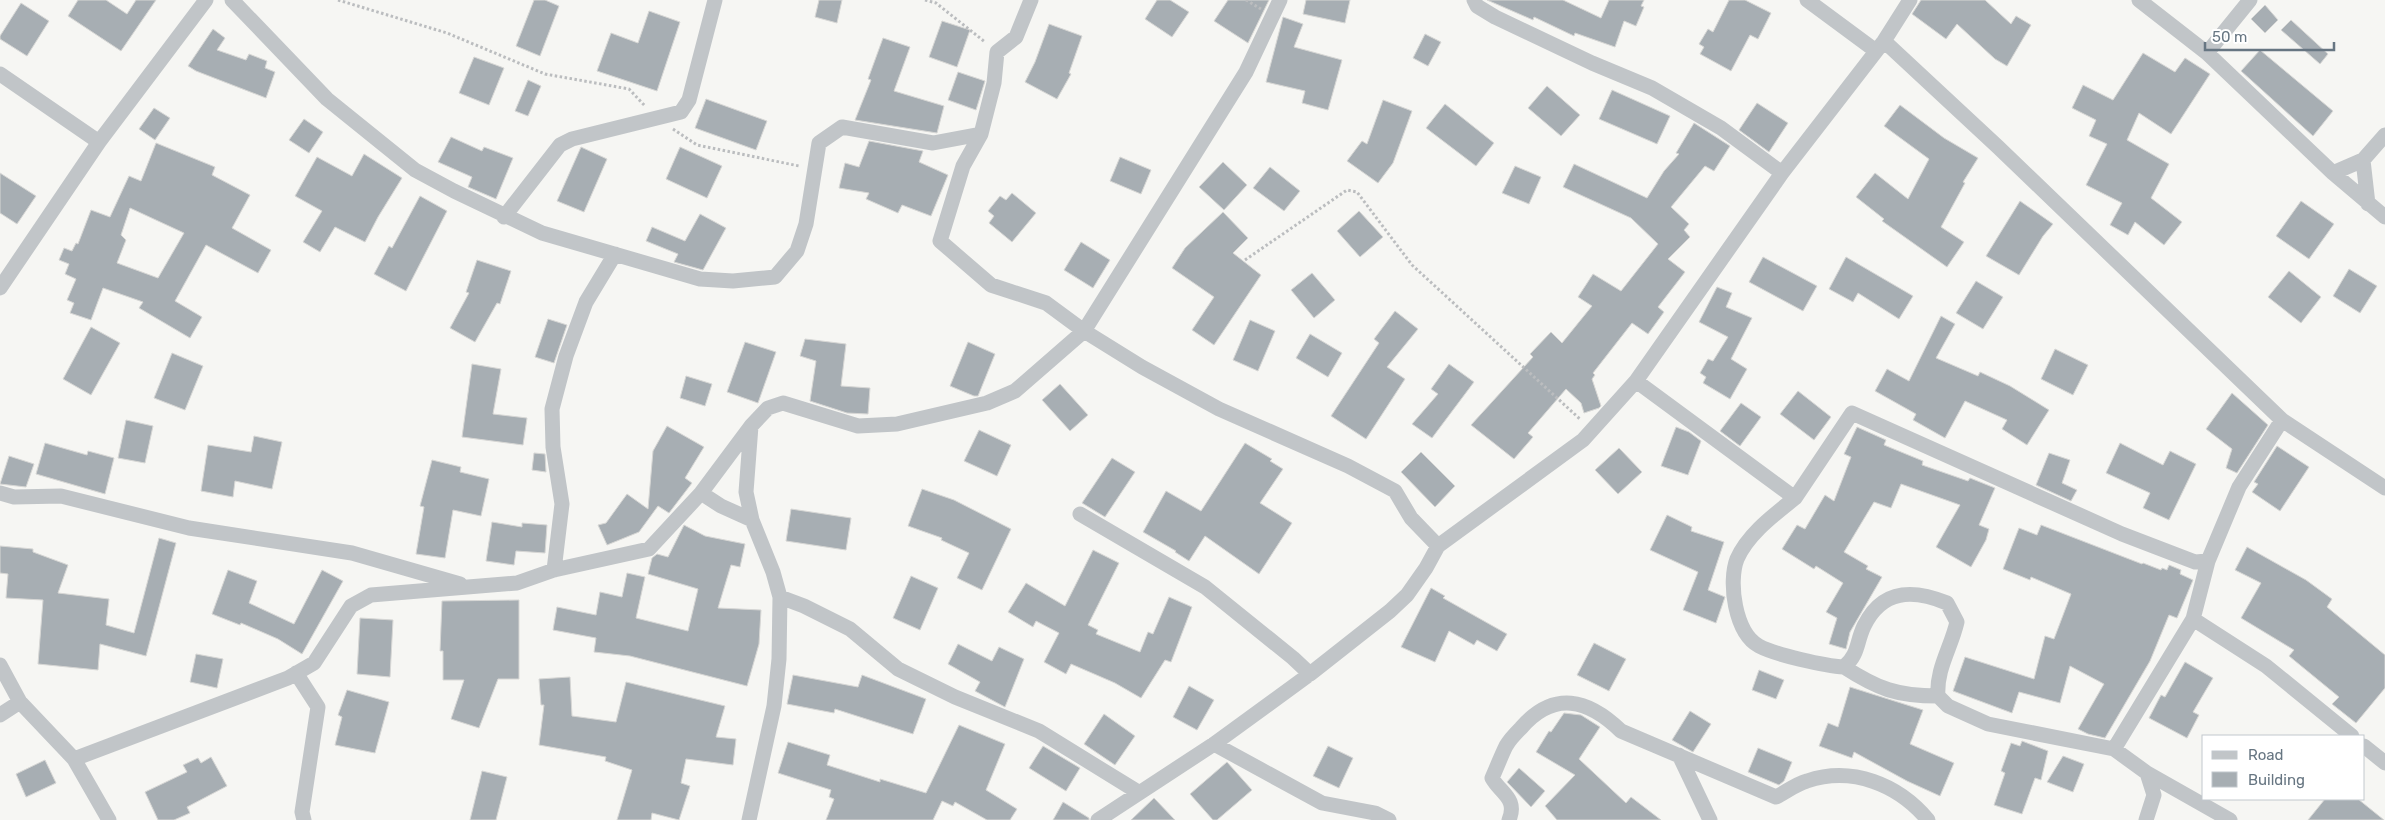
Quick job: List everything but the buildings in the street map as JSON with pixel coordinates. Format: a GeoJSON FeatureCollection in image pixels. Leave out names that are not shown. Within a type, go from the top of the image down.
{"type":"FeatureCollection","features":[{"type":"Feature","properties":{"kind":"street"},"geometry":{"type":"LineString","coordinates":[[0,288],[99,142],[206,0]]}},
{"type":"Feature","properties":{"kind":"street"},"geometry":{"type":"LineString","coordinates":[[232,0],[327,100],[415,170],[504,217],[542,233],[700,279],[733,281],[775,278],[797,251],[806,224],[819,144],[842,127],[933,143],[981,134]]}},
{"type":"Feature","properties":{"kind":"street"},"geometry":{"type":"LineString","coordinates":[[504,217],[560,145],[572,139],[658,120],[681,112],[689,100],[715,0]]}},
{"type":"Feature","properties":{"kind":"street"},"geometry":{"type":"LineString","coordinates":[[1031,0],[1016,37],[997,52],[994,84],[981,134],[963,166],[940,241],[991,285],[1046,303],[1084,331],[1142,367],[1219,409],[1348,466],[1395,491],[1411,518],[1438,546]]}},
{"type":"Feature","properties":{"kind":"street"},"geometry":{"type":"LineString","coordinates":[[74,758],[288,678],[314,663],[351,606],[371,595],[517,583],[554,570],[649,549],[701,493],[751,426],[768,408],[783,403],[858,426],[897,424],[987,403],[1015,391],[1084,331],[1246,72],[1280,0]]}},
{"type":"Feature","properties":{"kind":"street"},"geometry":{"type":"LineString","coordinates":[[1474,0],[1476,6],[1496,17],[1592,63],[1652,88],[1721,128],[1782,174]]}},
{"type":"Feature","properties":{"kind":"street"},"geometry":{"type":"LineString","coordinates":[[1807,0],[1880,46],[2006,153],[2282,420],[2385,488]]}},
{"type":"Feature","properties":{"kind":"street"},"geometry":{"type":"LineString","coordinates":[[1098,820],[1214,744],[1310,674],[1407,595],[1426,568],[1438,546],[1568,452],[1592,431],[1636,381],[1782,174],[1880,46],[1910,0]]}},
{"type":"Feature","properties":{"kind":"street"},"geometry":{"type":"LineString","coordinates":[[2139,0],[2207,53],[2332,173],[2385,218]]}},
{"type":"Feature","properties":{"kind":"street"},"geometry":{"type":"LineString","coordinates":[[2207,53],[2250,0]]}},
{"type":"Feature","properties":{"kind":"street"},"geometry":{"type":"LineString","coordinates":[[0,74],[99,142]]}},
{"type":"Feature","properties":{"kind":"street"},"geometry":{"type":"LineString","coordinates":[[2332,173],[2363,160],[2385,135]]}},
{"type":"Feature","properties":{"kind":"street"},"geometry":{"type":"LineString","coordinates":[[2363,160],[2368,204]]}},
{"type":"Feature","properties":{"kind":"street"},"geometry":{"type":"LineString","coordinates":[[554,570],[562,504],[553,447],[552,409],[566,356],[586,302],[615,254]]}},
{"type":"Feature","properties":{"kind":"street"},"geometry":{"type":"LineString","coordinates":[[1636,381],[1795,498]]}},
{"type":"Feature","properties":{"kind":"street"},"geometry":{"type":"LineString","coordinates":[[1938,696],[1917,696],[1890,692],[1867,682],[1844,667],[1827,666],[1758,646],[1744,630],[1736,608],[1733,584],[1737,559],[1750,539],[1764,524],[1795,498],[1852,413],[2122,534],[2195,562],[2208,561]]}},
{"type":"Feature","properties":{"kind":"street"},"geometry":{"type":"LineString","coordinates":[[2114,749],[2193,619],[2208,561],[2239,487],[2282,420]]}},
{"type":"Feature","properties":{"kind":"street"},"geometry":{"type":"LineString","coordinates":[[749,820],[774,706],[779,659],[780,597],[773,572],[752,520],[746,492],[751,426]]}},
{"type":"Feature","properties":{"kind":"street"},"geometry":{"type":"LineString","coordinates":[[0,493],[14,497],[60,496],[189,528],[352,553],[471,588]]}},
{"type":"Feature","properties":{"kind":"street"},"geometry":{"type":"LineString","coordinates":[[701,493],[721,506],[752,520]]}},
{"type":"Feature","properties":{"kind":"street"},"geometry":{"type":"LineString","coordinates":[[1080,514],[1206,587],[1310,674]]}},
{"type":"Feature","properties":{"kind":"street"},"geometry":{"type":"LineString","coordinates":[[1844,667],[1854,659],[1863,627],[1874,610],[1890,597],[1915,593],[1932,597],[1947,603],[1957,622],[1953,639],[1937,681],[1938,696],[1948,706],[1988,724],[2114,749],[2147,774],[2230,820]]}},
{"type":"Feature","properties":{"kind":"street"},"geometry":{"type":"LineString","coordinates":[[780,597],[804,606],[850,629],[898,668],[955,697],[1039,730],[1138,792]]}},
{"type":"Feature","properties":{"kind":"street"},"geometry":{"type":"LineString","coordinates":[[2193,619],[2266,666],[2351,735]]}},
{"type":"Feature","properties":{"kind":"street"},"geometry":{"type":"LineString","coordinates":[[0,665],[20,702],[74,758],[109,820]]}},
{"type":"Feature","properties":{"kind":"street"},"geometry":{"type":"LineString","coordinates":[[296,673],[318,707],[302,812],[304,820]]}},
{"type":"Feature","properties":{"kind":"street"},"geometry":{"type":"LineString","coordinates":[[0,715],[20,702]]}},
{"type":"Feature","properties":{"kind":"street"},"geometry":{"type":"LineString","coordinates":[[1509,820],[1511,804],[1507,794],[1496,785],[1492,778],[1507,744],[1530,718],[1555,704],[1571,702],[1592,707],[1621,731],[1776,797],[1806,781],[1838,774],[1864,779],[1891,788],[1918,808],[1928,820]]}},
{"type":"Feature","properties":{"kind":"street"},"geometry":{"type":"LineString","coordinates":[[1214,744],[1322,803],[1375,813],[1389,820]]}},
{"type":"Feature","properties":{"kind":"street"},"geometry":{"type":"LineString","coordinates":[[2365,747],[2385,762]]}},
{"type":"Feature","properties":{"kind":"street"},"geometry":{"type":"LineString","coordinates":[[1679,755],[1710,820]]}},
{"type":"Feature","properties":{"kind":"street"},"geometry":{"type":"LineString","coordinates":[[2146,820],[2154,794],[2147,774]]}},
{"type":"Feature","properties":{"kind":"path"},"geometry":{"type":"LineString","coordinates":[[338,0],[447,33],[545,74],[628,89],[658,120],[697,145],[815,170]]}},
{"type":"Feature","properties":{"kind":"path"},"geometry":{"type":"LineString","coordinates":[[925,0],[936,3],[997,52]]}},
{"type":"Feature","properties":{"kind":"path"},"geometry":{"type":"LineString","coordinates":[[1245,260],[1347,190],[1358,192],[1412,265],[1592,431]]}}]}
